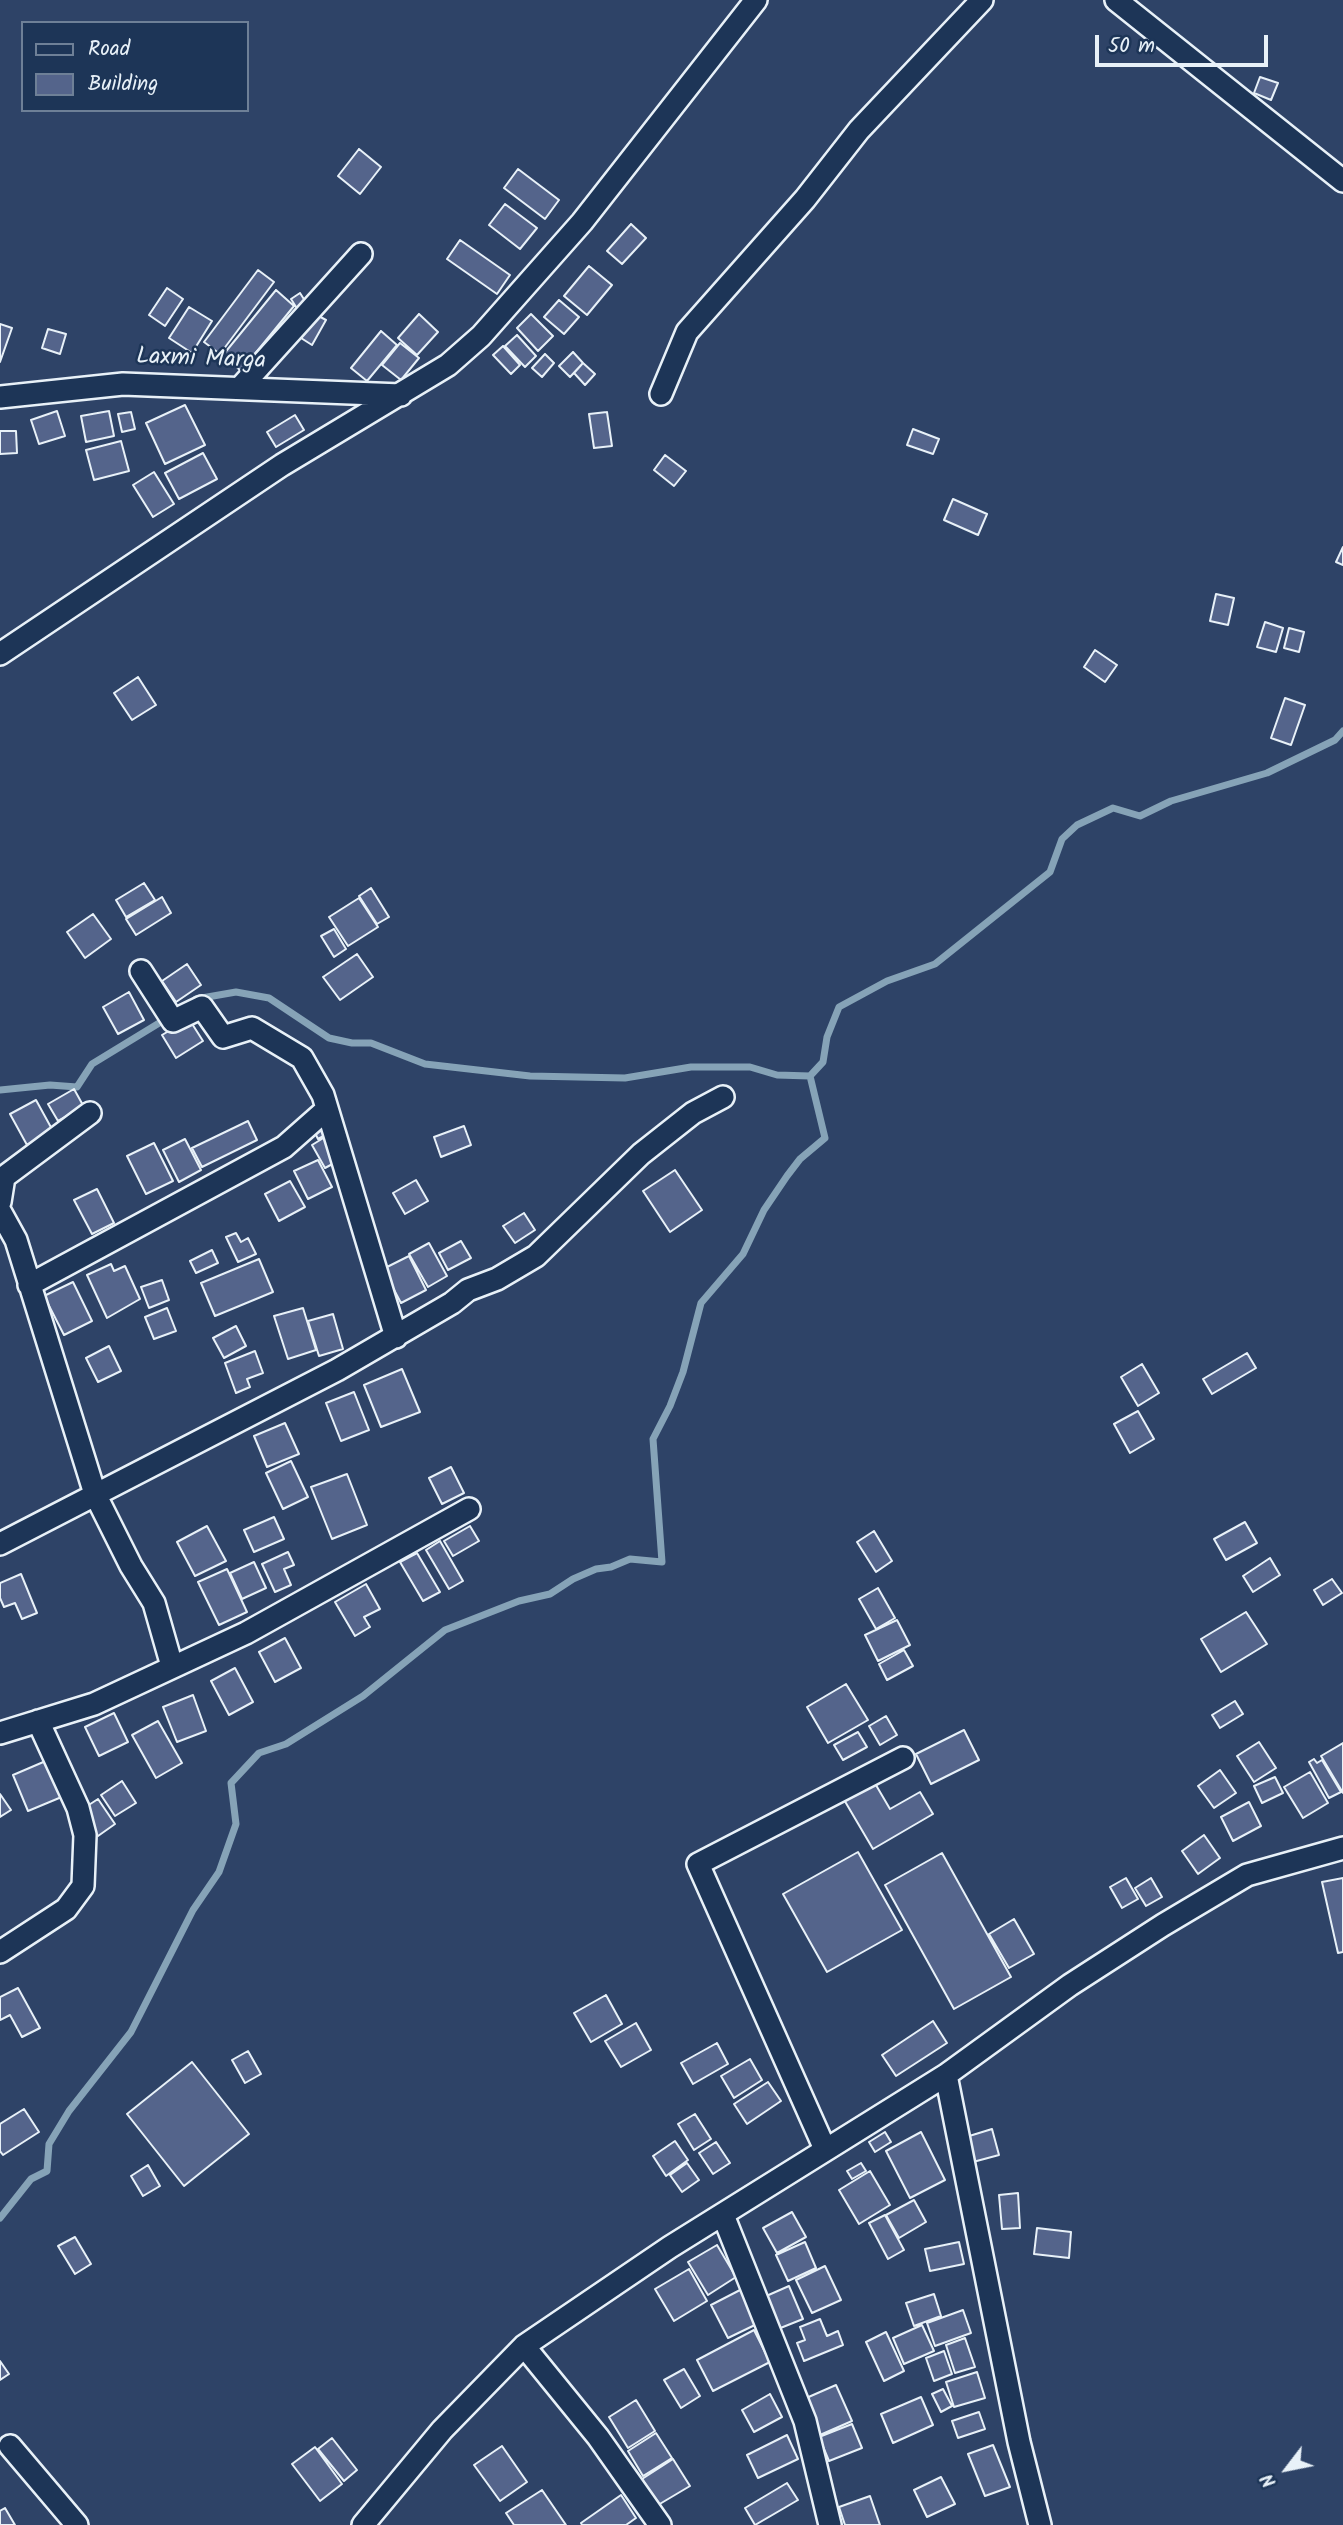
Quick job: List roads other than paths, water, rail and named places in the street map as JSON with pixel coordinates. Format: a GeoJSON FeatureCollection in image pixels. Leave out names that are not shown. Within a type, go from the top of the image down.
{"type":"FeatureCollection","features":[{"type":"Feature","properties":{"kind":"street"},"geometry":{"type":"LineString","coordinates":[[0,654],[282,465],[448,365],[481,336],[539,274],[757,0]]}},
{"type":"Feature","properties":{"kind":"street"},"geometry":{"type":"LineString","coordinates":[[661,394],[687,332],[805,199],[859,130],[982,0]]}},
{"type":"Feature","properties":{"kind":"street"},"geometry":{"type":"LineString","coordinates":[[1116,0],[1343,181]]}},
{"type":"Feature","properties":{"kind":"street"},"geometry":{"type":"LineString","coordinates":[[240,388],[361,254]]}},
{"type":"Feature","properties":{"kind":"street","name":"Laxmi Marga"},"geometry":{"type":"LineString","coordinates":[[0,397],[123,384],[401,395]]}},
{"type":"Feature","properties":{"kind":"street"},"geometry":{"type":"LineString","coordinates":[[141,971],[173,1021],[202,1007],[223,1037],[252,1028],[302,1058],[327,1109],[396,1337]]}},
{"type":"Feature","properties":{"kind":"street"},"geometry":{"type":"LineString","coordinates":[[0,1544],[396,1337],[452,1303],[468,1290],[497,1279],[536,1256],[641,1154],[693,1113],[723,1097]]}},
{"type":"Feature","properties":{"kind":"street"},"geometry":{"type":"LineString","coordinates":[[29,1285],[284,1147],[327,1109]]}},
{"type":"Feature","properties":{"kind":"street"},"geometry":{"type":"LineString","coordinates":[[0,1202],[4,1177],[90,1113]]}},
{"type":"Feature","properties":{"kind":"street"},"geometry":{"type":"LineString","coordinates":[[0,1211],[16,1240],[95,1494],[131,1566],[154,1603],[172,1666]]}},
{"type":"Feature","properties":{"kind":"street"},"geometry":{"type":"LineString","coordinates":[[0,1733],[94,1704],[246,1633],[469,1509]]}},
{"type":"Feature","properties":{"kind":"street"},"geometry":{"type":"LineString","coordinates":[[0,1952],[66,1909],[83,1886],[85,1835],[78,1808],[38,1721]]}},
{"type":"Feature","properties":{"kind":"street"},"geometry":{"type":"LineString","coordinates":[[825,2149],[698,1864],[903,1758]]}},
{"type":"Feature","properties":{"kind":"street"},"geometry":{"type":"LineString","coordinates":[[363,2525],[442,2430],[524,2346],[723,2214],[946,2075],[1070,1985],[1247,1875],[1343,1847]]}},
{"type":"Feature","properties":{"kind":"street"},"geometry":{"type":"LineString","coordinates":[[946,2075],[1019,2442],[1040,2525]]}},
{"type":"Feature","properties":{"kind":"street"},"geometry":{"type":"LineString","coordinates":[[723,2214],[805,2421],[830,2525]]}},
{"type":"Feature","properties":{"kind":"street"},"geometry":{"type":"LineString","coordinates":[[524,2346],[598,2437],[660,2525]]}},
{"type":"Feature","properties":{"kind":"street"},"geometry":{"type":"LineString","coordinates":[[10,2446],[77,2525]]}},
{"type":"Feature","properties":{"kind":"waterway"},"geometry":{"type":"LineString","coordinates":[[0,2218],[31,2179],[47,2171],[49,2144],[69,2111],[131,2032],[193,1910],[219,1872],[236,1824],[231,1783],[259,1753],[286,1744],[363,1696],[445,1630],[519,1601],[550,1594],[573,1579],[596,1569],[611,1567],[630,1559],[662,1562],[653,1439],[683,1372],[701,1303],[743,1254],[764,1210],[787,1176],[800,1159],[825,1138],[810,1076],[823,1062],[827,1037],[839,1007],[887,981],[935,964],[1050,872],[1062,839],[1077,825],[1113,808],[1140,816],[1171,801],[1267,773],[1335,740],[1343,731]]}},
{"type":"Feature","properties":{"kind":"waterway"},"geometry":{"type":"LineString","coordinates":[[196,999],[236,992],[269,998],[329,1038],[352,1043],[371,1043],[425,1064],[530,1076],[625,1078],[691,1067],[750,1067],[777,1075],[810,1076]]}},
{"type":"Feature","properties":{"kind":"waterway"},"geometry":{"type":"LineString","coordinates":[[0,1090],[50,1085],[77,1087],[92,1064],[169,1017]]}}]}
